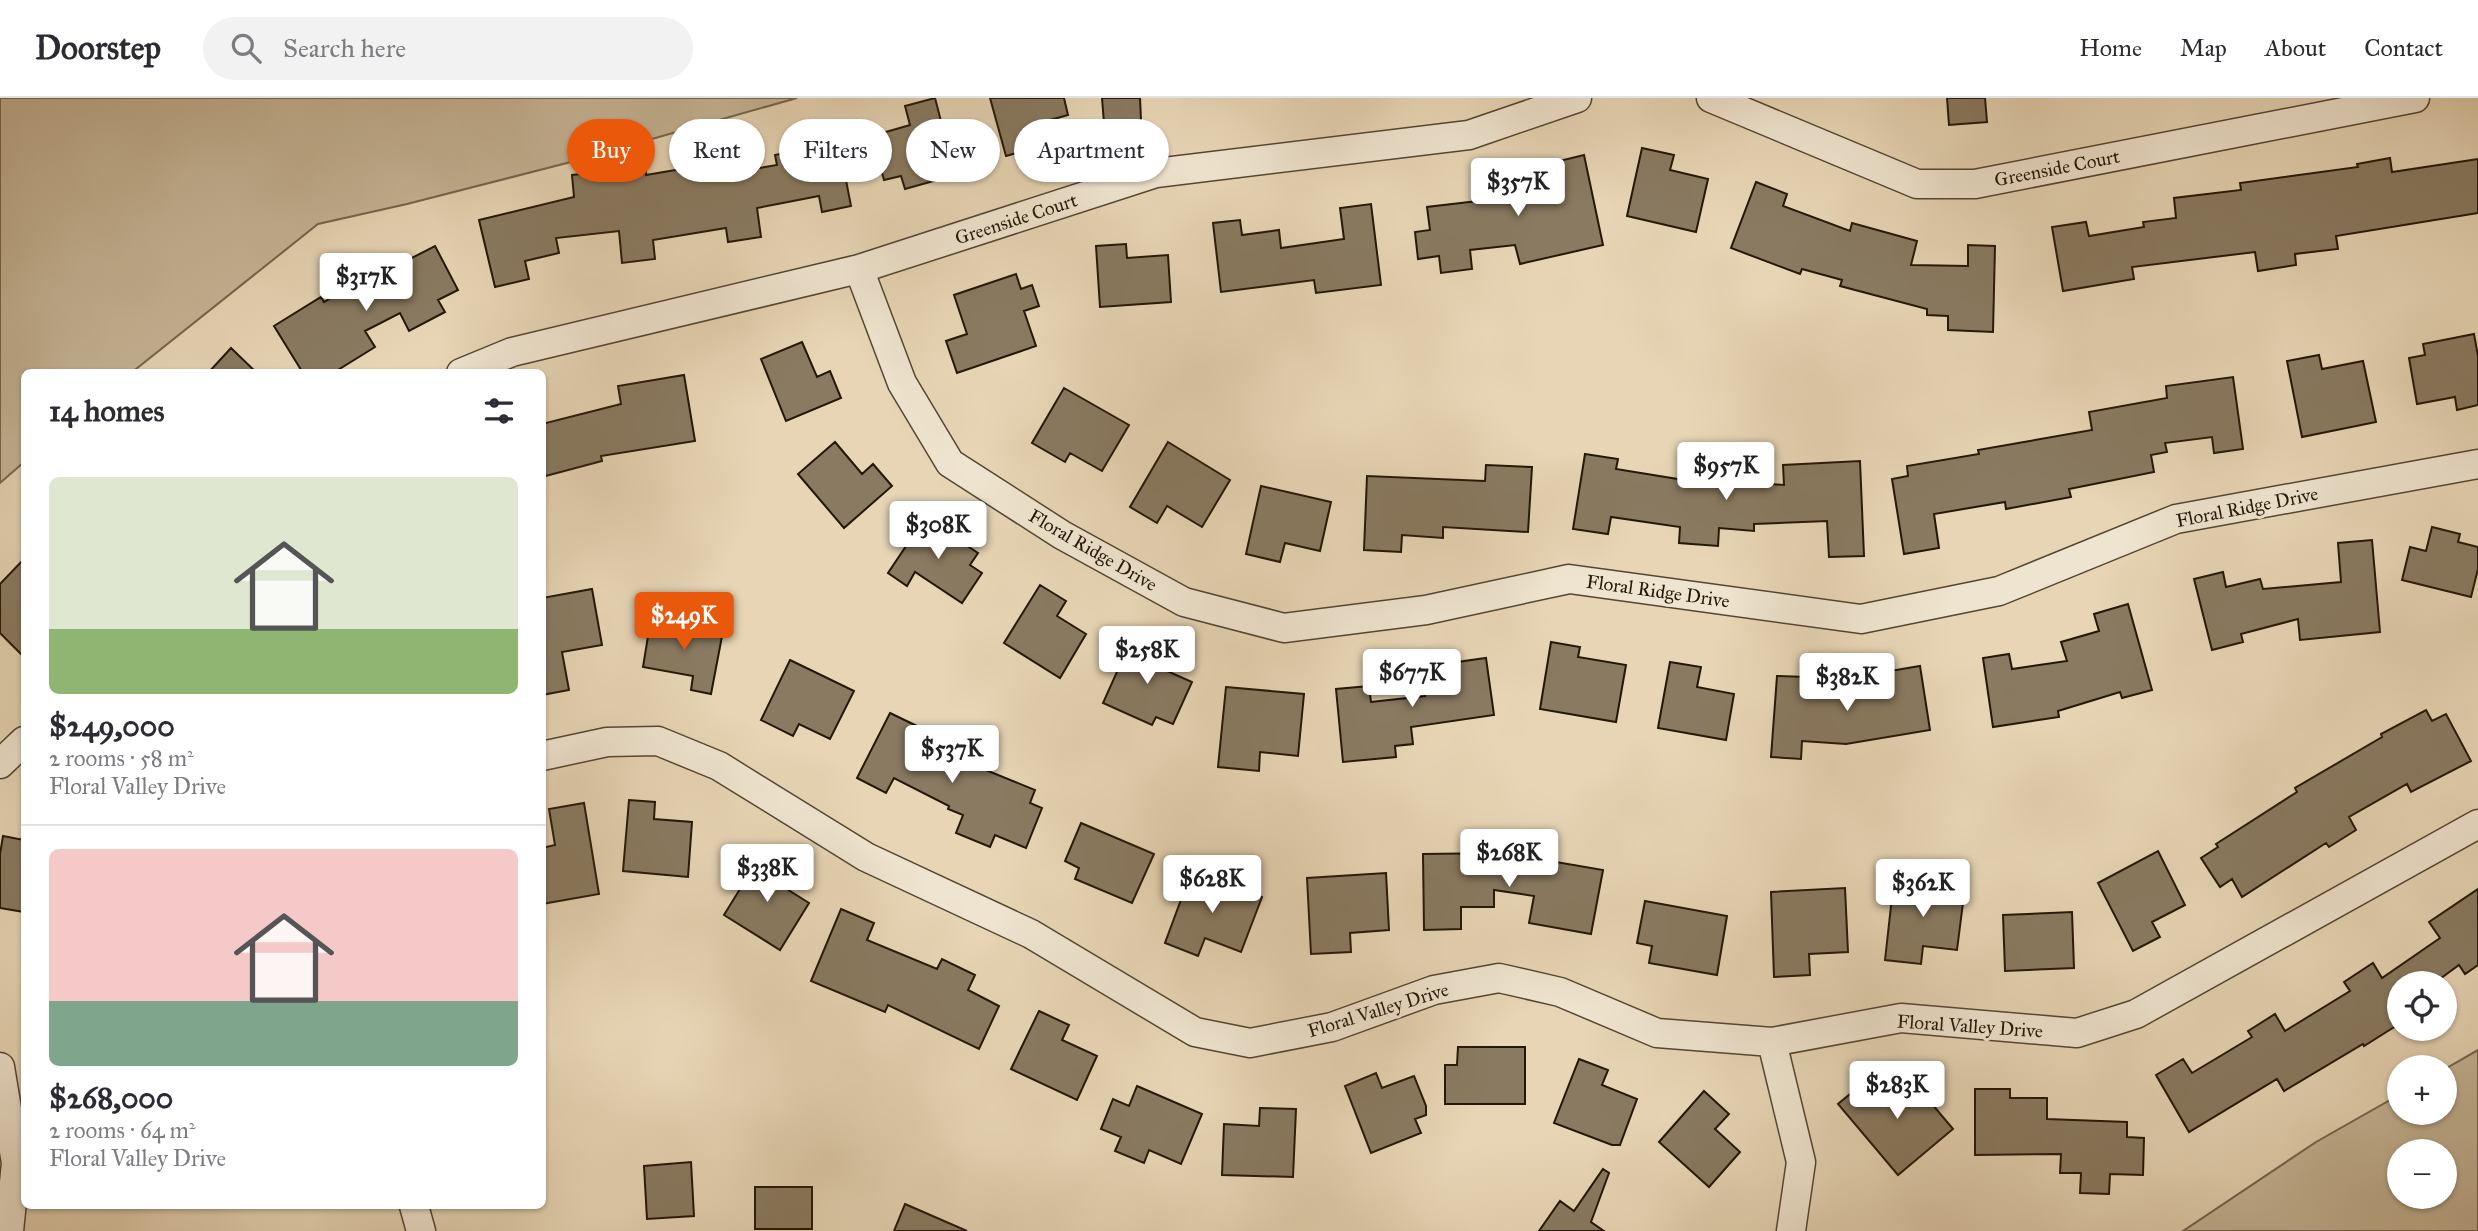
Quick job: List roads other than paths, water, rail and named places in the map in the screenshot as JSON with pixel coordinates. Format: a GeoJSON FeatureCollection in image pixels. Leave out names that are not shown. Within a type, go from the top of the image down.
{"type":"FeatureCollection","features":[{"type":"Feature","properties":{"kind":"street","name":"Greenside Court"},"geometry":{"type":"LineString","coordinates":[[471,369],[512,352],[859,269],[1156,173],[1469,135],[1577,98]]}},
{"type":"Feature","properties":{"kind":"street","name":"Greenside Court"},"geometry":{"type":"LineString","coordinates":[[1711,98],[1917,184],[1975,184],[2415,98]]}},
{"type":"Feature","properties":{"kind":"street","name":"Floral Ridge Drive"},"geometry":{"type":"LineString","coordinates":[[859,269],[901,383],[950,463],[1062,534],[1184,602],[1284,628],[1426,610],[1569,579],[1861,620],[1999,591],[2176,519],[2478,464]]}},
{"type":"Feature","properties":{"kind":"street","name":"Floral Valley Drive"},"geometry":{"type":"LineString","coordinates":[[546,755],[607,743],[658,741],[719,766],[866,857],[1031,934],[1195,1032],[1250,1043],[1332,1027],[1434,990],[1499,978],[1560,992],[1657,1033],[1772,1042],[1901,1018],[2077,1033],[2136,1014],[2478,824]]}},
{"type":"Feature","properties":{"kind":"street"},"geometry":{"type":"LineString","coordinates":[[0,764],[21,744]]}},
{"type":"Feature","properties":{"kind":"street"},"geometry":{"type":"LineString","coordinates":[[1772,1042],[1801,1162],[1791,1231]]}},
{"type":"Feature","properties":{"kind":"street"},"geometry":{"type":"LineString","coordinates":[[0,1067],[16,1163],[9,1231]]}},
{"type":"Feature","properties":{"kind":"street"},"geometry":{"type":"LineString","coordinates":[[415,1209],[421,1231]]}}]}
